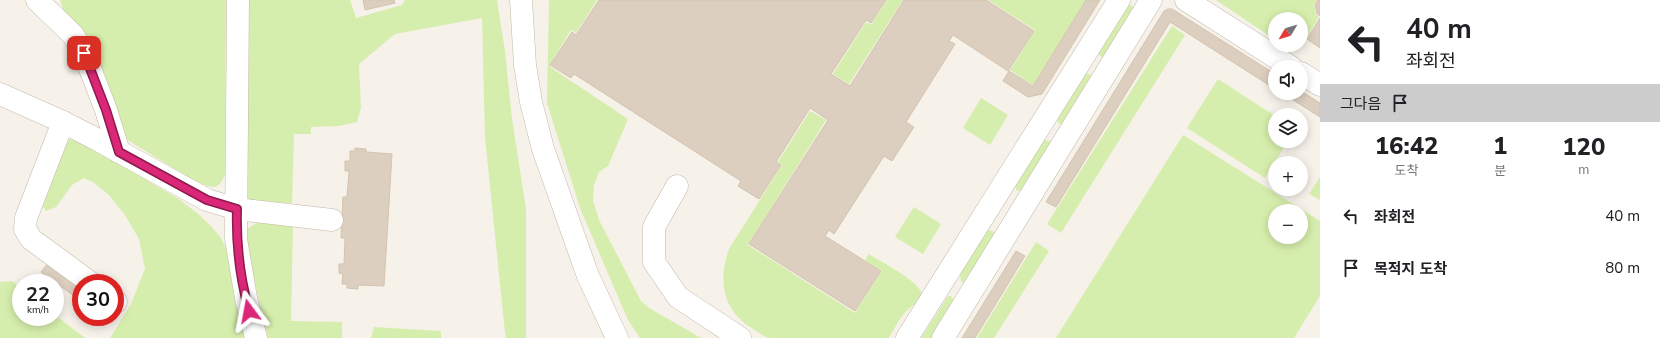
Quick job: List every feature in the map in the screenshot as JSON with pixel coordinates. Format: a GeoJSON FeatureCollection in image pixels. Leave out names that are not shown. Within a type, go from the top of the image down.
{"type":"FeatureCollection","features":[{"type":"Feature","properties":{"kind":"street"},"geometry":{"type":"LineString","coordinates":[[37,0],[73,35],[84,53],[106,110],[119,152]]}},
{"type":"Feature","properties":{"kind":"street"},"geometry":{"type":"LineString","coordinates":[[238,0],[236,239],[246,298],[256,338]]}},
{"type":"Feature","properties":{"kind":"street"},"geometry":{"type":"LineString","coordinates":[[521,0],[525,65],[531,102],[543,149],[588,276],[617,338]]}},
{"type":"Feature","properties":{"kind":"street"},"geometry":{"type":"LineString","coordinates":[[907,338],[1119,0]]}},
{"type":"Feature","properties":{"kind":"street"},"geometry":{"type":"LineString","coordinates":[[943,338],[1151,0]]}},
{"type":"Feature","properties":{"kind":"street"},"geometry":{"type":"LineString","coordinates":[[1186,0],[1280,60]]}},
{"type":"Feature","properties":{"kind":"street"},"geometry":{"type":"LineString","coordinates":[[1082,59],[1106,73]]}},
{"type":"Feature","properties":{"kind":"street"},"geometry":{"type":"LineString","coordinates":[[1308,78],[1320,86]]}},
{"type":"Feature","properties":{"kind":"street"},"geometry":{"type":"LineString","coordinates":[[0,94],[63,122],[207,200],[237,209],[332,220]]}},
{"type":"Feature","properties":{"kind":"street"},"geometry":{"type":"LineString","coordinates":[[63,122],[26,218],[25,229],[31,239],[79,274]]}},
{"type":"Feature","properties":{"kind":"street"},"geometry":{"type":"LineString","coordinates":[[1041,124],[1065,140]]}},
{"type":"Feature","properties":{"kind":"street"},"geometry":{"type":"LineString","coordinates":[[677,186],[654,227],[654,262],[678,297],[740,338]]}},
{"type":"Feature","properties":{"kind":"street"},"geometry":{"type":"LineString","coordinates":[[998,193],[1023,208]]}},
{"type":"Feature","properties":{"kind":"street"},"geometry":{"type":"LineString","coordinates":[[984,215],[1009,231]]}},
{"type":"Feature","properties":{"kind":"street"},"geometry":{"type":"LineString","coordinates":[[942,281],[968,297]]}},
{"type":"Feature","properties":{"kind":"green space"},"geometry":{"type":"Polygon","coordinates":[[[60,0],[226,0],[225,175],[220,184],[215,187],[207,186],[193,180],[121,136],[67,21],[60,0]]]}},
{"type":"Feature","properties":{"kind":"green space"},"geometry":{"type":"Polygon","coordinates":[[[250,0],[350,0],[356,18],[402,5],[405,0],[497,0],[505,51],[512,119],[526,209],[526,338],[506,338],[505,333],[485,137],[482,18],[395,34],[359,64],[361,108],[357,122],[338,126],[311,127],[311,134],[294,134],[292,203],[248,201],[246,4],[250,0]]]}},
{"type":"Feature","properties":{"kind":"green space"},"geometry":{"type":"Polygon","coordinates":[[[549,0],[597,0],[576,33],[571,30],[550,64],[550,67],[628,119],[608,166],[599,172],[594,185],[593,201],[599,220],[641,301],[649,308],[701,338],[640,338],[628,320],[580,208],[547,103],[549,0]]]}},
{"type":"Feature","properties":{"kind":"green space"},"geometry":{"type":"Polygon","coordinates":[[[887,0],[903,0],[849,84],[833,74],[866,22],[871,25],[887,0]]]}},
{"type":"Feature","properties":{"kind":"green space"},"geometry":{"type":"Polygon","coordinates":[[[988,0],[1086,0],[1033,85],[1010,70],[1035,30],[988,0]]]}},
{"type":"Feature","properties":{"kind":"green space"},"geometry":{"type":"Polygon","coordinates":[[[1216,0],[1317,0],[1314,4],[1316,15],[1319,17],[1308,35],[1308,12],[1268,12],[1268,35],[1216,0]]]}},
{"type":"Feature","properties":{"kind":"green space"},"geometry":{"type":"Polygon","coordinates":[[[1131,5],[1135,10],[1105,57],[1102,58],[1098,53],[1127,6],[1131,5]]]}},
{"type":"Feature","properties":{"kind":"green space"},"geometry":{"type":"Polygon","coordinates":[[[1172,26],[1185,35],[1061,233],[1047,224],[1172,26]]]}},
{"type":"Feature","properties":{"kind":"green space"},"geometry":{"type":"Polygon","coordinates":[[[1086,73],[1092,75],[1093,78],[1064,125],[1061,125],[1056,120],[1086,73]]]}},
{"type":"Feature","properties":{"kind":"green space"},"geometry":{"type":"Polygon","coordinates":[[[1218,79],[1268,111],[1268,148],[1284,148],[1279,156],[1268,156],[1268,173],[1265,178],[1187,128],[1218,79]]]}},
{"type":"Feature","properties":{"kind":"green space"},"geometry":{"type":"Polygon","coordinates":[[[981,98],[1008,115],[990,145],[963,128],[981,98]]]}},
{"type":"Feature","properties":{"kind":"green space"},"geometry":{"type":"Polygon","coordinates":[[[810,111],[826,120],[748,245],[855,313],[882,271],[865,260],[869,254],[899,272],[914,283],[923,295],[920,302],[905,312],[889,338],[765,337],[743,321],[735,313],[725,294],[724,272],[729,249],[782,165],[778,162],[810,111]]]}},
{"type":"Feature","properties":{"kind":"green space"},"geometry":{"type":"Polygon","coordinates":[[[1183,135],[1268,188],[1268,196],[1280,196],[1293,204],[1268,204],[1268,244],[1308,244],[1308,213],[1320,221],[1320,296],[1294,338],[1056,338],[1183,135]]]}},
{"type":"Feature","properties":{"kind":"green space"},"geometry":{"type":"Polygon","coordinates":[[[66,139],[78,140],[177,198],[211,226],[221,238],[228,252],[235,301],[247,338],[110,338],[117,326],[124,326],[124,315],[131,304],[145,269],[139,239],[125,215],[109,195],[93,182],[84,178],[72,185],[56,207],[46,211],[40,202],[66,139]]]}},
{"type":"Feature","properties":{"kind":"green space"},"geometry":{"type":"Polygon","coordinates":[[[1044,140],[1050,141],[1052,145],[1023,192],[1016,190],[1016,184],[1044,140]]]}},
{"type":"Feature","properties":{"kind":"green space"},"geometry":{"type":"Polygon","coordinates":[[[1320,177],[1320,200],[1309,194],[1320,177]]]}},
{"type":"Feature","properties":{"kind":"green space"},"geometry":{"type":"Polygon","coordinates":[[[914,207],[941,224],[923,254],[895,237],[914,207]]]}},
{"type":"Feature","properties":{"kind":"green space"},"geometry":{"type":"Polygon","coordinates":[[[257,223],[293,223],[291,321],[342,322],[342,338],[268,338],[253,276],[246,235],[247,229],[257,223]]]}},
{"type":"Feature","properties":{"kind":"green space"},"geometry":{"type":"Polygon","coordinates":[[[988,230],[995,232],[996,235],[967,282],[963,283],[961,281],[960,274],[988,230]]]}},
{"type":"Feature","properties":{"kind":"green space"},"geometry":{"type":"Polygon","coordinates":[[[1036,242],[1049,251],[994,338],[977,338],[1036,242]]]}},
{"type":"Feature","properties":{"kind":"green space"},"geometry":{"type":"Polygon","coordinates":[[[12,281],[12,326],[64,326],[64,322],[85,338],[0,338],[0,282],[12,281]]]}},
{"type":"Feature","properties":{"kind":"green space"},"geometry":{"type":"Polygon","coordinates":[[[948,296],[951,296],[955,301],[934,338],[921,338],[948,296]]]}},
{"type":"Feature","properties":{"kind":"green space"},"geometry":{"type":"Polygon","coordinates":[[[374,327],[441,331],[441,338],[371,338],[374,327]]]}},
{"type":"Feature","properties":{"kind":"building"},"geometry":{"type":"Polygon","coordinates":[[[363,0],[394,0],[395,3],[365,10],[363,0]]]}},
{"type":"Feature","properties":{"kind":"building"},"geometry":{"type":"Polygon","coordinates":[[[599,0],[886,0],[871,23],[866,20],[831,74],[850,86],[904,0],[986,0],[1034,31],[1008,71],[953,35],[949,41],[955,44],[906,122],[914,127],[892,161],[884,156],[834,234],[829,230],[825,236],[881,271],[855,311],[749,244],[828,120],[810,108],[776,162],[781,165],[759,199],[738,186],[741,181],[574,74],[571,78],[550,65],[572,32],[576,35],[599,0]]]}},
{"type":"Feature","properties":{"kind":"building"},"geometry":{"type":"Polygon","coordinates":[[[1086,0],[1100,0],[1042,94],[1028,97],[1003,81],[1009,71],[1033,86],[1086,0]]]}},
{"type":"Feature","properties":{"kind":"building"},"geometry":{"type":"Polygon","coordinates":[[[1318,0],[1320,0],[1320,16],[1317,14],[1315,4],[1318,0]]]}},
{"type":"Feature","properties":{"kind":"building"},"geometry":{"type":"Polygon","coordinates":[[[1172,9],[1268,70],[1268,85],[1170,22],[1056,207],[1046,202],[1164,11],[1172,9]]]}},
{"type":"Feature","properties":{"kind":"building"},"geometry":{"type":"Polygon","coordinates":[[[1320,18],[1320,48],[1308,40],[1320,18]]]}},
{"type":"Feature","properties":{"kind":"building"},"geometry":{"type":"Polygon","coordinates":[[[1308,95],[1320,103],[1320,117],[1308,108],[1293,100],[1308,100],[1308,95]]]}},
{"type":"Feature","properties":{"kind":"building"},"geometry":{"type":"Polygon","coordinates":[[[355,148],[366,149],[366,152],[392,154],[384,286],[358,285],[358,289],[347,288],[347,284],[342,284],[343,274],[339,273],[339,264],[344,264],[345,238],[341,238],[343,197],[347,197],[349,171],[345,171],[345,161],[350,161],[350,151],[355,151],[355,148]]]}},
{"type":"Feature","properties":{"kind":"building"},"geometry":{"type":"Polygon","coordinates":[[[1016,251],[1025,256],[975,338],[962,338],[1016,251]]]}},
{"type":"Feature","properties":{"kind":"building"},"geometry":{"type":"Polygon","coordinates":[[[51,259],[72,276],[72,294],[64,289],[64,274],[44,274],[41,272],[51,259]]]}},
{"type":"Feature","properties":{"kind":"route"},"geometry":{"type":"LineString","coordinates":[[84,53],[106,110],[119,152],[207,200],[237,209],[236,239],[249,311]]}}]}
